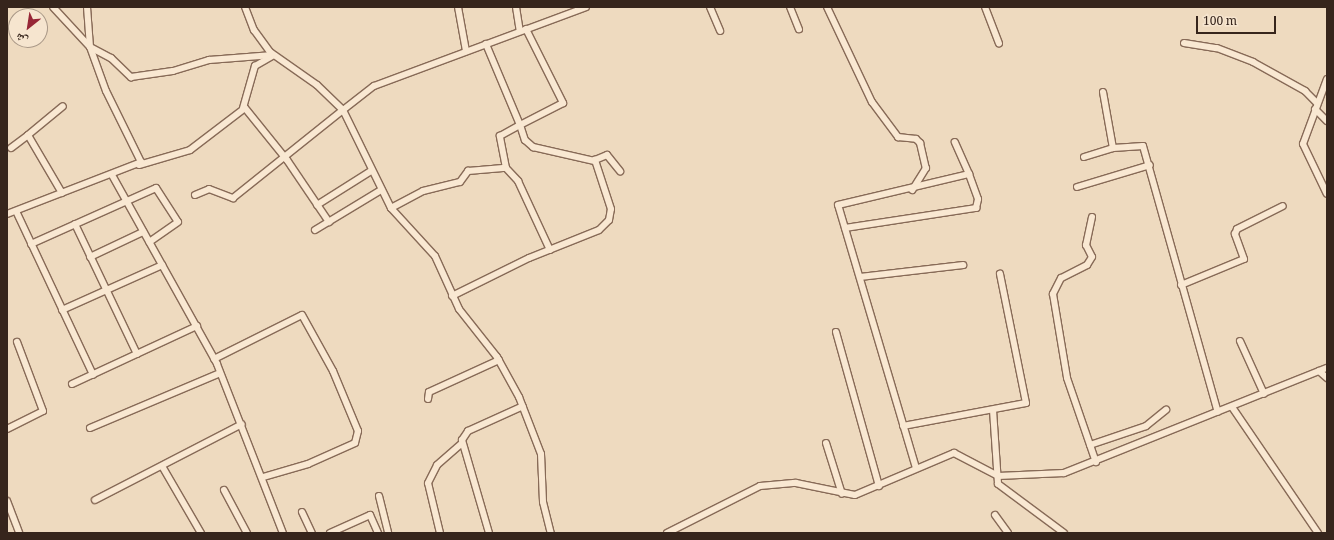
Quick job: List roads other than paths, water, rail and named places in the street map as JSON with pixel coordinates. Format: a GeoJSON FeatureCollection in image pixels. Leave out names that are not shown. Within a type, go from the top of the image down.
{"type":"FeatureCollection","features":[{"type":"Feature","properties":{"kind":"street"},"geometry":{"type":"LineString","coordinates":[[53,7],[90,47],[111,58],[131,77],[158,74],[209,60],[273,55]]}},
{"type":"Feature","properties":{"kind":"street"},"geometry":{"type":"LineString","coordinates":[[87,7],[90,47],[106,91],[141,159],[139,165]]}},
{"type":"Feature","properties":{"kind":"street"},"geometry":{"type":"LineString","coordinates":[[245,7],[254,30],[273,55],[317,85],[343,110],[371,171],[391,208],[430,249],[452,296],[500,360],[522,406],[541,454],[543,502],[551,533]]}},
{"type":"Feature","properties":{"kind":"street"},"geometry":{"type":"LineString","coordinates":[[458,7],[466,51]]}},
{"type":"Feature","properties":{"kind":"street"},"geometry":{"type":"LineString","coordinates":[[516,7],[523,30],[563,103],[500,136],[506,168],[518,181],[550,250]]}},
{"type":"Feature","properties":{"kind":"street"},"geometry":{"type":"LineString","coordinates":[[194,195],[208,189],[233,198],[369,88],[586,7]]}},
{"type":"Feature","properties":{"kind":"street"},"geometry":{"type":"LineString","coordinates":[[710,7],[720,31]]}},
{"type":"Feature","properties":{"kind":"street"},"geometry":{"type":"LineString","coordinates":[[790,7],[799,29]]}},
{"type":"Feature","properties":{"kind":"street"},"geometry":{"type":"LineString","coordinates":[[827,7],[872,102],[898,137],[916,139],[920,143],[926,168],[912,190]]}},
{"type":"Feature","properties":{"kind":"street"},"geometry":{"type":"LineString","coordinates":[[985,7],[999,43]]}},
{"type":"Feature","properties":{"kind":"street"},"geometry":{"type":"LineString","coordinates":[[486,44],[525,140],[533,146],[594,161],[607,155],[620,171]]}},
{"type":"Feature","properties":{"kind":"street"},"geometry":{"type":"LineString","coordinates":[[1184,44],[1208,46],[1248,59],[1305,91],[1327,121]]}},
{"type":"Feature","properties":{"kind":"street"},"geometry":{"type":"LineString","coordinates":[[7,214],[139,165],[190,150],[243,108],[254,66],[273,55]]}},
{"type":"Feature","properties":{"kind":"street"},"geometry":{"type":"LineString","coordinates":[[1327,79],[1303,144],[1327,194]]}},
{"type":"Feature","properties":{"kind":"street"},"geometry":{"type":"LineString","coordinates":[[1103,92],[1113,148]]}},
{"type":"Feature","properties":{"kind":"street"},"geometry":{"type":"LineString","coordinates":[[11,148],[63,106]]}},
{"type":"Feature","properties":{"kind":"street"},"geometry":{"type":"LineString","coordinates":[[243,108],[282,158],[287,160],[329,222]]}},
{"type":"Feature","properties":{"kind":"street"},"geometry":{"type":"LineString","coordinates":[[28,135],[62,193]]}},
{"type":"Feature","properties":{"kind":"street"},"geometry":{"type":"LineString","coordinates":[[845,228],[976,208],[978,199],[955,142]]}},
{"type":"Feature","properties":{"kind":"street"},"geometry":{"type":"LineString","coordinates":[[1084,156],[1113,148],[1142,144],[1150,165],[1181,285],[1218,412]]}},
{"type":"Feature","properties":{"kind":"street"},"geometry":{"type":"LineString","coordinates":[[452,296],[550,250],[590,235],[609,220],[611,209],[594,161]]}},
{"type":"Feature","properties":{"kind":"street"},"geometry":{"type":"LineString","coordinates":[[1077,187],[1150,165]]}},
{"type":"Feature","properties":{"kind":"street"},"geometry":{"type":"LineString","coordinates":[[391,208],[423,191],[460,182],[468,171],[506,168]]}},
{"type":"Feature","properties":{"kind":"street"},"geometry":{"type":"LineString","coordinates":[[317,205],[371,171]]}},
{"type":"Feature","properties":{"kind":"street"},"geometry":{"type":"LineString","coordinates":[[916,468],[838,205],[912,190],[969,174]]}},
{"type":"Feature","properties":{"kind":"street"},"geometry":{"type":"LineString","coordinates":[[112,175],[214,359],[242,424],[283,533]]}},
{"type":"Feature","properties":{"kind":"street"},"geometry":{"type":"LineString","coordinates":[[32,244],[126,200],[158,188],[177,219],[177,225],[149,242]]}},
{"type":"Feature","properties":{"kind":"street"},"geometry":{"type":"LineString","coordinates":[[315,230],[381,190]]}},
{"type":"Feature","properties":{"kind":"street"},"geometry":{"type":"LineString","coordinates":[[1181,285],[1244,259],[1235,234],[1237,229],[1283,206]]}},
{"type":"Feature","properties":{"kind":"street"},"geometry":{"type":"LineString","coordinates":[[16,211],[93,375]]}},
{"type":"Feature","properties":{"kind":"street"},"geometry":{"type":"LineString","coordinates":[[1092,217],[1086,245],[1092,257],[1087,265],[1061,278],[1053,294],[1067,378],[1096,462]]}},
{"type":"Feature","properties":{"kind":"street"},"geometry":{"type":"LineString","coordinates":[[75,224],[137,354]]}},
{"type":"Feature","properties":{"kind":"street"},"geometry":{"type":"LineString","coordinates":[[90,257],[143,232]]}},
{"type":"Feature","properties":{"kind":"street"},"geometry":{"type":"LineString","coordinates":[[62,310],[162,265]]}},
{"type":"Feature","properties":{"kind":"street"},"geometry":{"type":"LineString","coordinates":[[860,278],[964,265]]}},
{"type":"Feature","properties":{"kind":"street"},"geometry":{"type":"LineString","coordinates":[[903,426],[1026,403],[1000,274]]}},
{"type":"Feature","properties":{"kind":"street"},"geometry":{"type":"LineString","coordinates":[[214,359],[302,315],[333,371],[358,431],[355,443],[308,464],[263,478]]}},
{"type":"Feature","properties":{"kind":"street"},"geometry":{"type":"LineString","coordinates":[[72,384],[197,326]]}},
{"type":"Feature","properties":{"kind":"street"},"geometry":{"type":"LineString","coordinates":[[836,332],[879,486]]}},
{"type":"Feature","properties":{"kind":"street"},"geometry":{"type":"LineString","coordinates":[[1240,341],[1264,394]]}},
{"type":"Feature","properties":{"kind":"street"},"geometry":{"type":"LineString","coordinates":[[7,429],[43,411],[17,342]]}},
{"type":"Feature","properties":{"kind":"street"},"geometry":{"type":"LineString","coordinates":[[428,399],[429,392],[500,360]]}},
{"type":"Feature","properties":{"kind":"street"},"geometry":{"type":"LineString","coordinates":[[667,533],[742,493],[773,483],[808,485],[842,494],[860,494],[916,468],[954,453],[998,476],[1056,474],[1096,462],[1327,368]]}},
{"type":"Feature","properties":{"kind":"street"},"geometry":{"type":"LineString","coordinates":[[1319,371],[1327,378]]}},
{"type":"Feature","properties":{"kind":"street"},"geometry":{"type":"LineString","coordinates":[[90,428],[220,373]]}},
{"type":"Feature","properties":{"kind":"street"},"geometry":{"type":"LineString","coordinates":[[440,533],[428,483],[437,465],[462,443],[468,432],[522,406]]}},
{"type":"Feature","properties":{"kind":"street"},"geometry":{"type":"LineString","coordinates":[[1232,407],[1318,533]]}},
{"type":"Feature","properties":{"kind":"street"},"geometry":{"type":"LineString","coordinates":[[993,410],[998,484],[1008,494],[1064,533]]}},
{"type":"Feature","properties":{"kind":"street"},"geometry":{"type":"LineString","coordinates":[[1090,445],[1146,426],[1166,410]]}},
{"type":"Feature","properties":{"kind":"street"},"geometry":{"type":"LineString","coordinates":[[95,500],[242,424]]}},
{"type":"Feature","properties":{"kind":"street"},"geometry":{"type":"LineString","coordinates":[[462,443],[489,533]]}},
{"type":"Feature","properties":{"kind":"street"},"geometry":{"type":"LineString","coordinates":[[826,443],[842,494]]}},
{"type":"Feature","properties":{"kind":"street"},"geometry":{"type":"LineString","coordinates":[[162,466],[201,533]]}},
{"type":"Feature","properties":{"kind":"street"},"geometry":{"type":"LineString","coordinates":[[224,490],[247,533]]}},
{"type":"Feature","properties":{"kind":"street"},"geometry":{"type":"LineString","coordinates":[[379,496],[388,533]]}},
{"type":"Feature","properties":{"kind":"street"},"geometry":{"type":"LineString","coordinates":[[7,501],[19,533]]}},
{"type":"Feature","properties":{"kind":"street"},"geometry":{"type":"LineString","coordinates":[[302,512],[312,533]]}},
{"type":"Feature","properties":{"kind":"street"},"geometry":{"type":"LineString","coordinates":[[330,533],[370,515],[378,533]]}},
{"type":"Feature","properties":{"kind":"street"},"geometry":{"type":"LineString","coordinates":[[995,516],[1008,533]]}}]}
